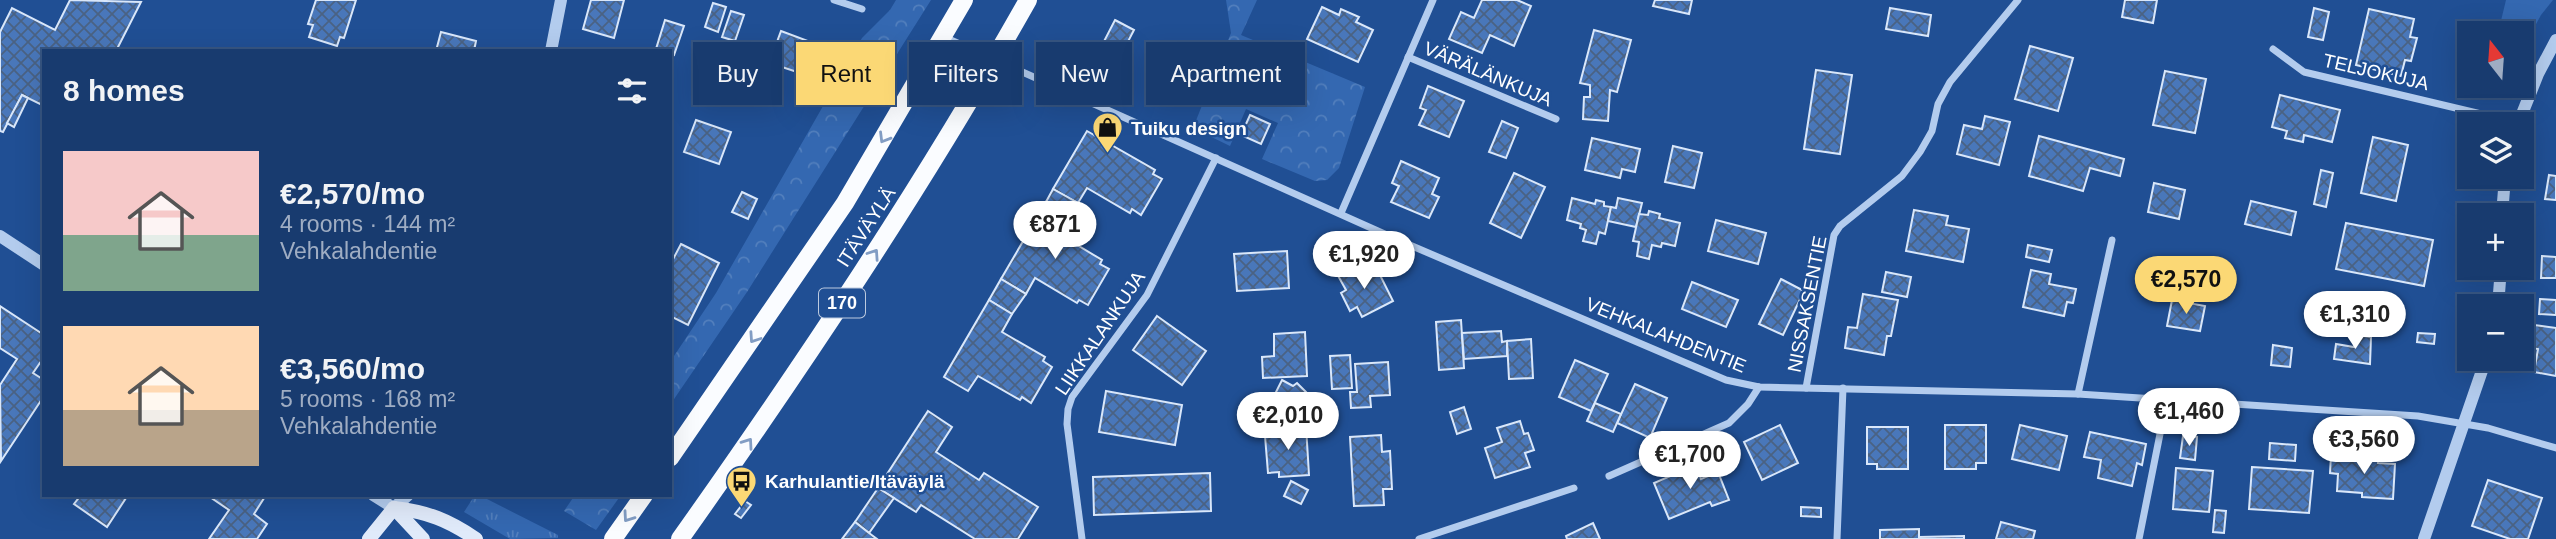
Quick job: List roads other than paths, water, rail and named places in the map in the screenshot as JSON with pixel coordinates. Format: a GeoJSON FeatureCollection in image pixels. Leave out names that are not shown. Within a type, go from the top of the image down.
{"type":"FeatureCollection","features":[{"type":"Feature","properties":{"kind":"main road","name":"ITÄVÄYLÄ"},"geometry":{"type":"LineString","coordinates":[[672,455],[845,203],[964,0]]}},
{"type":"Feature","properties":{"kind":"main road","name":"ITÄVÄYLÄ"},"geometry":{"type":"LineString","coordinates":[[1004,42],[1028,0]]}},
{"type":"Feature","properties":{"kind":"main road","name":"ITÄVÄYLÄ"},"geometry":{"type":"LineString","coordinates":[[680,539],[762,424],[870,261],[966,105]]}},
{"type":"Feature","properties":{"kind":"main road"},"geometry":{"type":"LineString","coordinates":[[613,539],[643,497]]}},
{"type":"Feature","properties":{"kind":"main road"},"geometry":{"type":"LineString","coordinates":[[369,539],[394,508]]}},
{"type":"Feature","properties":{"kind":"main road"},"geometry":{"type":"LineString","coordinates":[[394,508],[423,539]]}},
{"type":"Feature","properties":{"kind":"main road"},"geometry":{"type":"LineString","coordinates":[[394,508],[423,512],[451,522],[476,539]]}},
{"type":"Feature","properties":{"kind":"street"},"geometry":{"type":"LineString","coordinates":[[551,49],[561,0]]}},
{"type":"Feature","properties":{"kind":"street"},"geometry":{"type":"LineString","coordinates":[[834,0],[862,9]]}},
{"type":"Feature","properties":{"kind":"street"},"geometry":{"type":"LineString","coordinates":[[1341,213],[1433,0]]}},
{"type":"Feature","properties":{"kind":"street","name":"NISSAKSENTIE"},"geometry":{"type":"LineString","coordinates":[[1806,388],[1834,235],[1840,226],[1902,176],[1932,131],[1938,104],[1950,82],[2018,0]]}},
{"type":"Feature","properties":{"kind":"street","name":"VEHKALAHDENTIE"},"geometry":{"type":"LineString","coordinates":[[944,37],[955,42]]}},
{"type":"Feature","properties":{"kind":"street"},"geometry":{"type":"LineString","coordinates":[[2523,112],[2538,74],[2556,41]]}},
{"type":"Feature","properties":{"kind":"street","name":"TELJOKUJA"},"geometry":{"type":"LineString","coordinates":[[2273,50],[2304,72],[2473,112]]}},
{"type":"Feature","properties":{"kind":"street","name":"VÄRÄLÄNKUJA"},"geometry":{"type":"LineString","coordinates":[[1408,57],[1556,119]]}},
{"type":"Feature","properties":{"kind":"street","name":"VEHKALAHDENTIE"},"geometry":{"type":"LineString","coordinates":[[1022,72],[1726,380],[1759,387],[2078,394],[2418,416],[2488,428],[2556,448]]}},
{"type":"Feature","properties":{"kind":"street","name":"LIIKKALANKUJA"},"geometry":{"type":"LineString","coordinates":[[1082,539],[1067,424],[1072,397],[1147,295],[1216,158]]}},
{"type":"Feature","properties":{"kind":"street"},"geometry":{"type":"LineString","coordinates":[[0,236],[42,264]]}},
{"type":"Feature","properties":{"kind":"street"},"geometry":{"type":"LineString","coordinates":[[2078,394],[2112,240]]}},
{"type":"Feature","properties":{"kind":"street"},"geometry":{"type":"LineString","coordinates":[[2424,539],[2482,371]]}},
{"type":"Feature","properties":{"kind":"street"},"geometry":{"type":"LineString","coordinates":[[1609,476],[1729,423],[1748,404],[1759,387]]}},
{"type":"Feature","properties":{"kind":"street"},"geometry":{"type":"LineString","coordinates":[[1838,539],[1843,388]]}},
{"type":"Feature","properties":{"kind":"street"},"geometry":{"type":"LineString","coordinates":[[2139,539],[2167,399]]}},
{"type":"Feature","properties":{"kind":"street"},"geometry":{"type":"LineString","coordinates":[[1419,539],[1574,488]]}},
{"type":"Feature","properties":{"kind":"street"},"geometry":{"type":"LineString","coordinates":[[376,497],[394,508],[406,497]]}},
{"type":"Feature","properties":{"kind":"place","name":"Tuiku design"},"geometry":{"type":"Point","coordinates":[1108,155]}},
{"type":"Feature","properties":{"kind":"place","name":"Karhulantie/Itäväylä"},"geometry":{"type":"Point","coordinates":[742,508]}}]}
